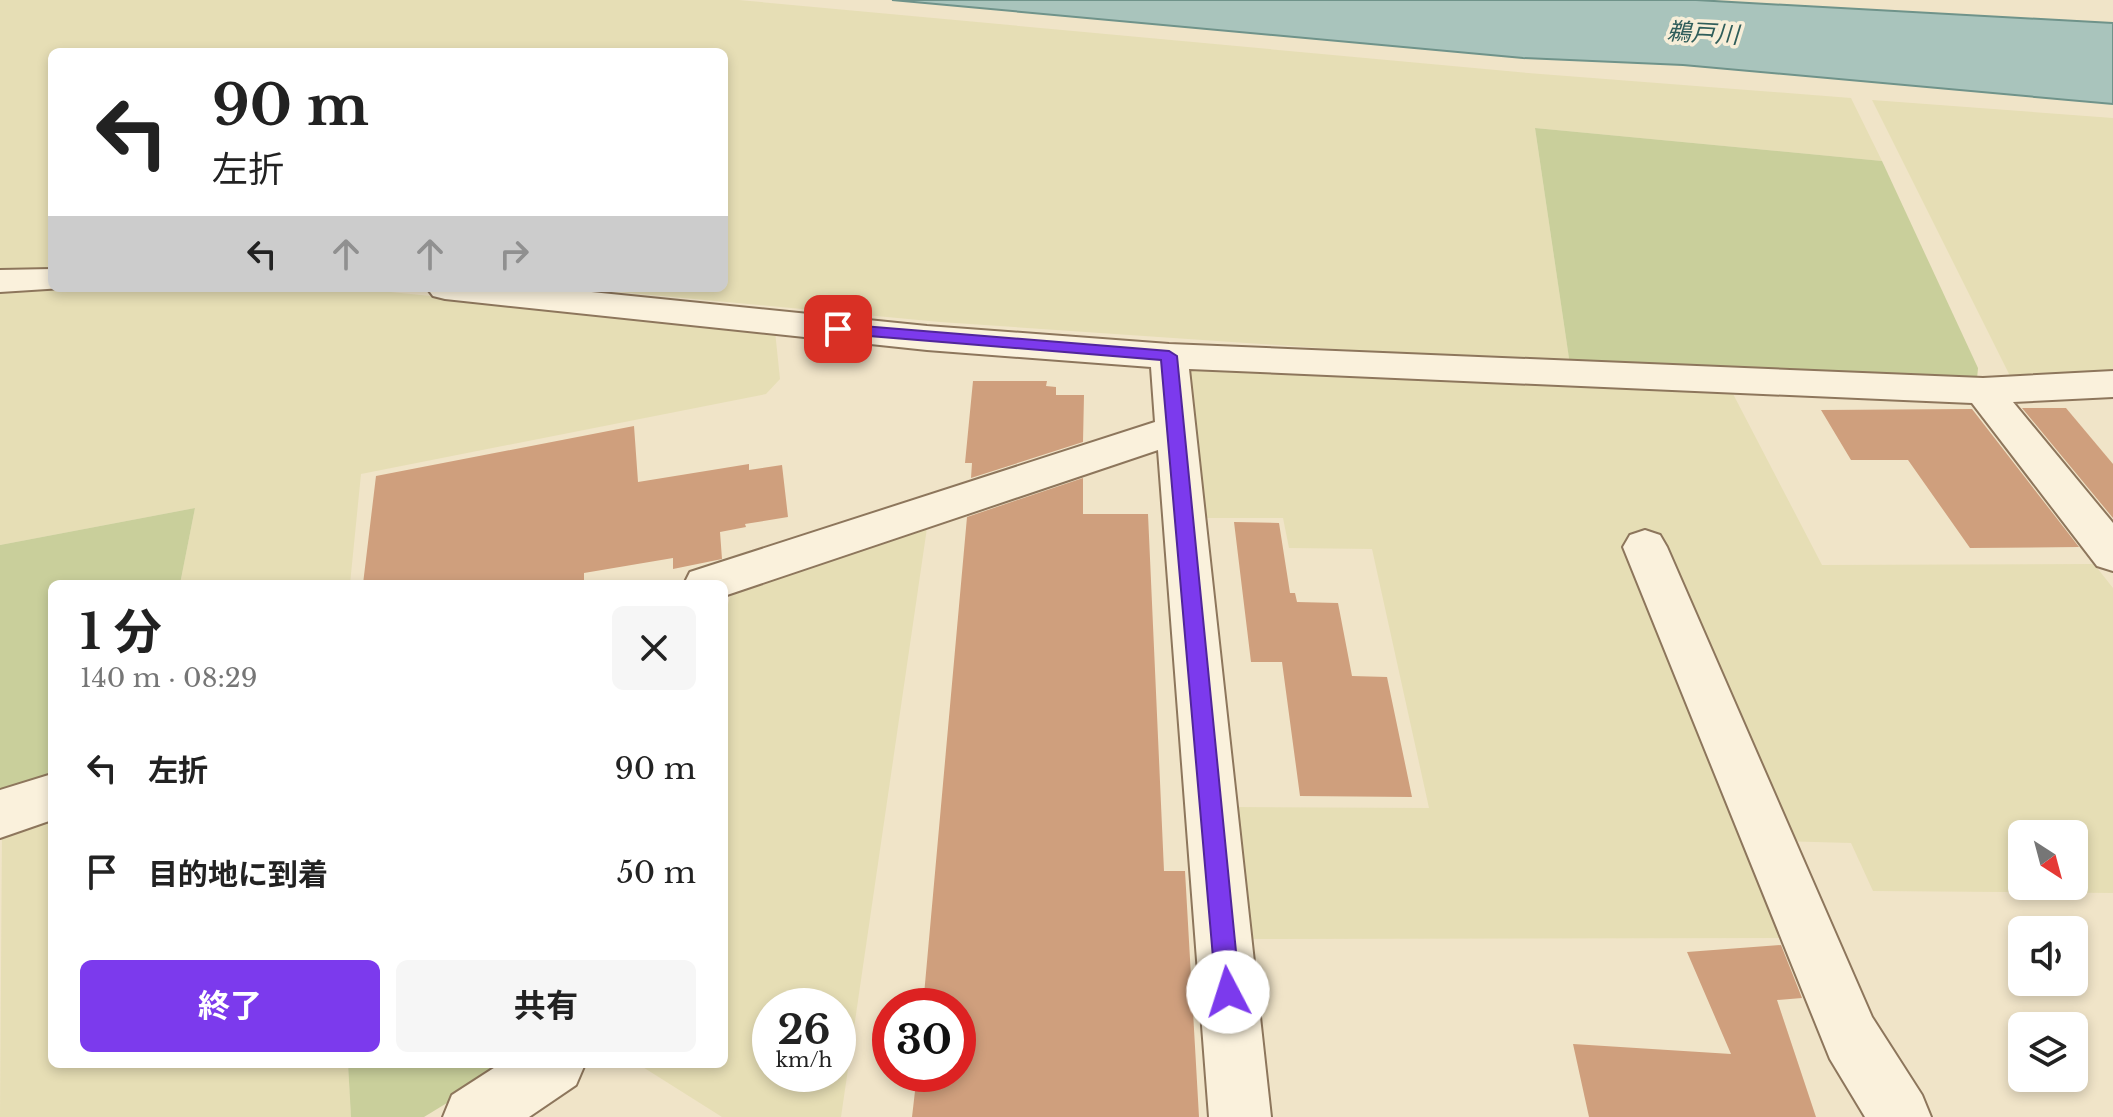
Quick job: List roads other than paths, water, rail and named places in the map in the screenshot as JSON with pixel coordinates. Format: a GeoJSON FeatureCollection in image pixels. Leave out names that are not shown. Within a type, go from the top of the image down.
{"type":"FeatureCollection","features":[{"type":"Feature","properties":{"kind":"street"},"geometry":{"type":"LineString","coordinates":[[0,281],[48,280]]}},
{"type":"Feature","properties":{"kind":"street"},"geometry":{"type":"LineString","coordinates":[[483,292],[864,332],[1169,356],[1983,391],[2113,384]]}},
{"type":"Feature","properties":{"kind":"street"},"geometry":{"type":"LineString","coordinates":[[1169,356],[1240,1117]]}},
{"type":"Feature","properties":{"kind":"street"},"geometry":{"type":"LineString","coordinates":[[1983,391],[2113,554]]}},
{"type":"Feature","properties":{"kind":"street"},"geometry":{"type":"LineString","coordinates":[[718,580],[1175,430]]}},
{"type":"Feature","properties":{"kind":"street"},"geometry":{"type":"LineString","coordinates":[[1645,547],[1851,1038],[1900,1117]]}},
{"type":"Feature","properties":{"kind":"street"},"geometry":{"type":"LineString","coordinates":[[0,814],[48,798]]}},
{"type":"Feature","properties":{"kind":"street"},"geometry":{"type":"LineString","coordinates":[[474,1117],[549,1068]]}},
{"type":"Feature","properties":{"kind":"water","name":"鵜戸川"},"geometry":{"type":"Polygon","coordinates":[[[892,0],[1696,0],[2113,23],[2113,104],[1683,65],[1523,58],[892,0]]]}}]}
